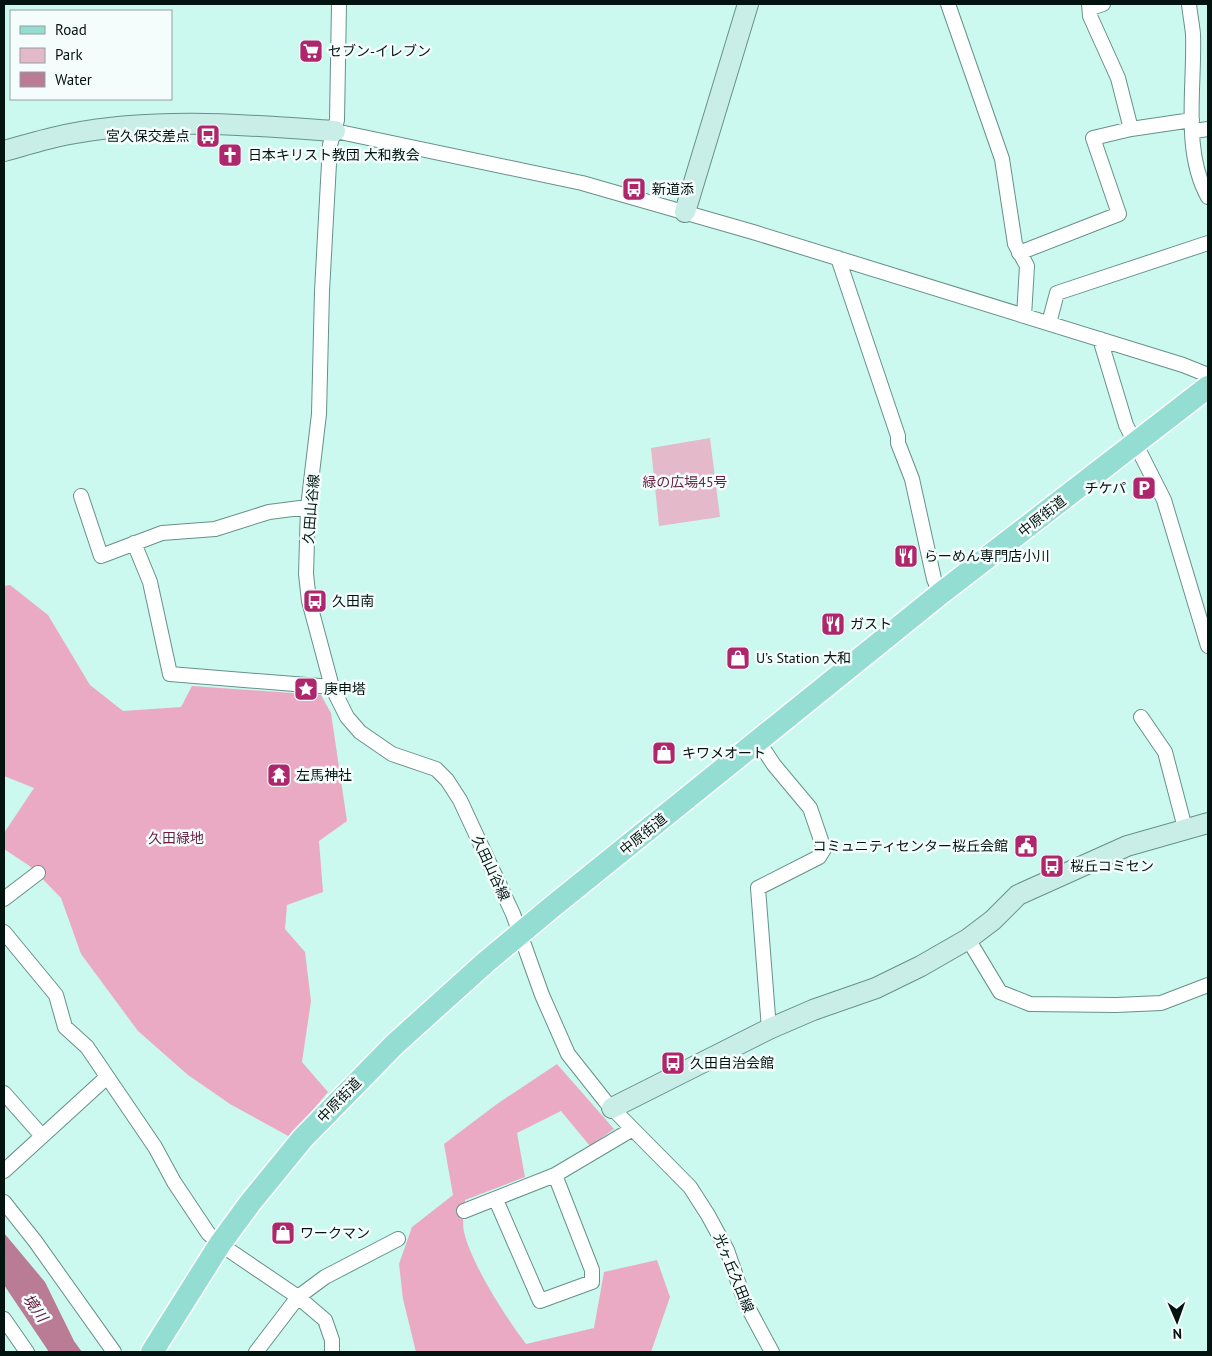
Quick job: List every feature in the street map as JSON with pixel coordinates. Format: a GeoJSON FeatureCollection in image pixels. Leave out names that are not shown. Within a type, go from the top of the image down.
{"type":"FeatureCollection","features":[{"type":"Feature","properties":{"kind":"main road","name":"中原街道"},"geometry":{"type":"LineString","coordinates":[[152,1352],[220,1244],[275,1172],[333,1106],[395,1044],[519,934],[940,594],[1134,444],[1207,374]]}},
{"type":"Feature","properties":{"kind":"street","name":"久田山谷線"},"geometry":{"type":"LineString","coordinates":[[339,4],[335,131],[330,145],[322,292],[319,414],[308,507],[306,574],[309,601],[332,687],[347,717],[360,732],[392,754],[436,769],[447,780],[460,800],[513,914],[542,995],[568,1054],[612,1108]]}},
{"type":"Feature","properties":{"kind":"street"},"geometry":{"type":"LineString","coordinates":[[685,212],[748,4]]}},
{"type":"Feature","properties":{"kind":"street"},"geometry":{"type":"LineString","coordinates":[[948,4],[1002,159],[1015,244],[1028,266],[1024,316]]}},
{"type":"Feature","properties":{"kind":"street"},"geometry":{"type":"LineString","coordinates":[[1189,4],[1193,33],[1195,162],[1199,180],[1208,197]]}},
{"type":"Feature","properties":{"kind":"street"},"geometry":{"type":"LineString","coordinates":[[1095,5],[1090,16],[1118,78],[1130,129]]}},
{"type":"Feature","properties":{"kind":"street"},"geometry":{"type":"LineString","coordinates":[[4,151],[70,134],[145,126],[200,123],[262,125],[335,131],[582,183],[838,258],[1207,374]]}},
{"type":"Feature","properties":{"kind":"street"},"geometry":{"type":"LineString","coordinates":[[1019,253],[1119,214],[1093,138],[1130,129],[1193,126],[1208,129]]}},
{"type":"Feature","properties":{"kind":"street"},"geometry":{"type":"LineString","coordinates":[[1049,323],[1057,292],[1208,242]]}},
{"type":"Feature","properties":{"kind":"street"},"geometry":{"type":"LineString","coordinates":[[838,258],[898,436],[898,443],[912,479],[934,579],[940,594]]}},
{"type":"Feature","properties":{"kind":"street"},"geometry":{"type":"LineString","coordinates":[[1100,339],[1134,444],[1164,500],[1208,646]]}},
{"type":"Feature","properties":{"kind":"street"},"geometry":{"type":"LineString","coordinates":[[81,496],[101,556],[162,533],[215,529],[269,512],[308,507]]}},
{"type":"Feature","properties":{"kind":"street"},"geometry":{"type":"LineString","coordinates":[[134,543],[150,582],[170,674],[332,687]]}},
{"type":"Feature","properties":{"kind":"street"},"geometry":{"type":"LineString","coordinates":[[1141,717],[1165,752],[1185,828]]}},
{"type":"Feature","properties":{"kind":"street"},"geometry":{"type":"LineString","coordinates":[[758,740],[774,765],[810,808],[824,849],[819,857],[758,888],[769,1030]]}},
{"type":"Feature","properties":{"kind":"street"},"geometry":{"type":"LineString","coordinates":[[612,1108],[769,1030],[813,1010],[876,988],[921,966],[968,939],[992,920],[1018,895],[1127,846],[1208,823]]}},
{"type":"Feature","properties":{"kind":"street"},"geometry":{"type":"LineString","coordinates":[[4,898],[38,873]]}},
{"type":"Feature","properties":{"kind":"street"},"geometry":{"type":"LineString","coordinates":[[4,932],[56,995],[65,1027],[87,1047],[155,1147],[187,1204],[208,1233],[220,1244],[298,1297],[325,1320],[332,1340],[332,1352]]}},
{"type":"Feature","properties":{"kind":"street"},"geometry":{"type":"LineString","coordinates":[[968,939],[1000,992],[1030,1004],[1116,1005],[1162,1003],[1208,986]]}},
{"type":"Feature","properties":{"kind":"street"},"geometry":{"type":"LineString","coordinates":[[4,1171],[107,1077]]}},
{"type":"Feature","properties":{"kind":"street"},"geometry":{"type":"LineString","coordinates":[[4,1093],[42,1136]]}},
{"type":"Feature","properties":{"kind":"street","name":"光ヶ丘久田線"},"geometry":{"type":"LineString","coordinates":[[612,1108],[631,1130],[690,1187],[727,1250],[744,1302],[772,1352]]}},
{"type":"Feature","properties":{"kind":"street"},"geometry":{"type":"LineString","coordinates":[[464,1212],[555,1176],[631,1130]]}},
{"type":"Feature","properties":{"kind":"street"},"geometry":{"type":"LineString","coordinates":[[496,1200],[540,1301],[592,1282],[592,1270],[555,1176]]}},
{"type":"Feature","properties":{"kind":"street"},"geometry":{"type":"LineString","coordinates":[[4,1202],[35,1240],[114,1352]]}},
{"type":"Feature","properties":{"kind":"street"},"geometry":{"type":"LineString","coordinates":[[256,1352],[298,1297],[325,1277],[398,1239]]}},
{"type":"Feature","properties":{"kind":"street"},"geometry":{"type":"LineString","coordinates":[[4,1319],[27,1352]]}},
{"type":"Feature","properties":{"kind":"green space","name":"緑の広場45号"},"geometry":{"type":"Polygon","coordinates":[[[710,438],[720,517],[659,526],[651,448],[710,438]]]}},
{"type":"Feature","properties":{"kind":"green space","name":"久田緑地"},"geometry":{"type":"Polygon","coordinates":[[[10,585],[48,615],[90,685],[123,711],[181,707],[192,686],[321,695],[331,713],[347,821],[319,841],[323,892],[287,905],[285,929],[305,952],[311,1001],[302,1062],[328,1092],[290,1137],[230,1104],[188,1075],[138,1031],[81,954],[61,898],[31,867],[4,849],[4,833],[34,788],[4,776],[4,586],[10,585]]]}},
{"type":"Feature","properties":{"kind":"green space"},"geometry":{"type":"Polygon","coordinates":[[[557,1064],[614,1129],[590,1146],[561,1111],[517,1133],[525,1177],[465,1200],[463,1228],[468,1245],[490,1290],[526,1344],[594,1328],[604,1272],[657,1260],[670,1297],[651,1352],[416,1352],[403,1299],[399,1264],[412,1227],[453,1195],[444,1144],[497,1104],[557,1064]]]}},
{"type":"Feature","properties":{"kind":"water","name":"境川"},"geometry":{"type":"Polygon","coordinates":[[[4,1233],[45,1282],[74,1341],[82,1352],[49,1352],[4,1285],[4,1233]]]}},
{"type":"Feature","properties":{"kind":"place","name":"セブン-イレブン"},"geometry":{"type":"Point","coordinates":[311,51]}},
{"type":"Feature","properties":{"kind":"place","name":"宮久保交差点"},"geometry":{"type":"Point","coordinates":[208,136]}},
{"type":"Feature","properties":{"kind":"place","name":"日本キリスト教団 大和教会"},"geometry":{"type":"Point","coordinates":[230,155]}},
{"type":"Feature","properties":{"kind":"place","name":"新道添"},"geometry":{"type":"Point","coordinates":[634,189]}},
{"type":"Feature","properties":{"kind":"place","name":"チケパ"},"geometry":{"type":"Point","coordinates":[1144,488]}},
{"type":"Feature","properties":{"kind":"place","name":"らーめん専門店小川"},"geometry":{"type":"Point","coordinates":[906,556]}},
{"type":"Feature","properties":{"kind":"place","name":"久田南"},"geometry":{"type":"Point","coordinates":[315,601]}},
{"type":"Feature","properties":{"kind":"place","name":"ガスト"},"geometry":{"type":"Point","coordinates":[833,624]}},
{"type":"Feature","properties":{"kind":"place","name":"U’s Station 大和"},"geometry":{"type":"Point","coordinates":[738,658]}},
{"type":"Feature","properties":{"kind":"place","name":"庚申塔"},"geometry":{"type":"Point","coordinates":[306,689]}},
{"type":"Feature","properties":{"kind":"place","name":"キワメオート"},"geometry":{"type":"Point","coordinates":[664,753]}},
{"type":"Feature","properties":{"kind":"place","name":"左馬神社"},"geometry":{"type":"Point","coordinates":[279,775]}},
{"type":"Feature","properties":{"kind":"place","name":"コミュニティセンター桜丘会館"},"geometry":{"type":"Point","coordinates":[1026,846]}},
{"type":"Feature","properties":{"kind":"place","name":"桜丘コミセン"},"geometry":{"type":"Point","coordinates":[1052,866]}},
{"type":"Feature","properties":{"kind":"place","name":"久田自治会館"},"geometry":{"type":"Point","coordinates":[673,1063]}},
{"type":"Feature","properties":{"kind":"place","name":"ワークマン"},"geometry":{"type":"Point","coordinates":[283,1233]}}]}
